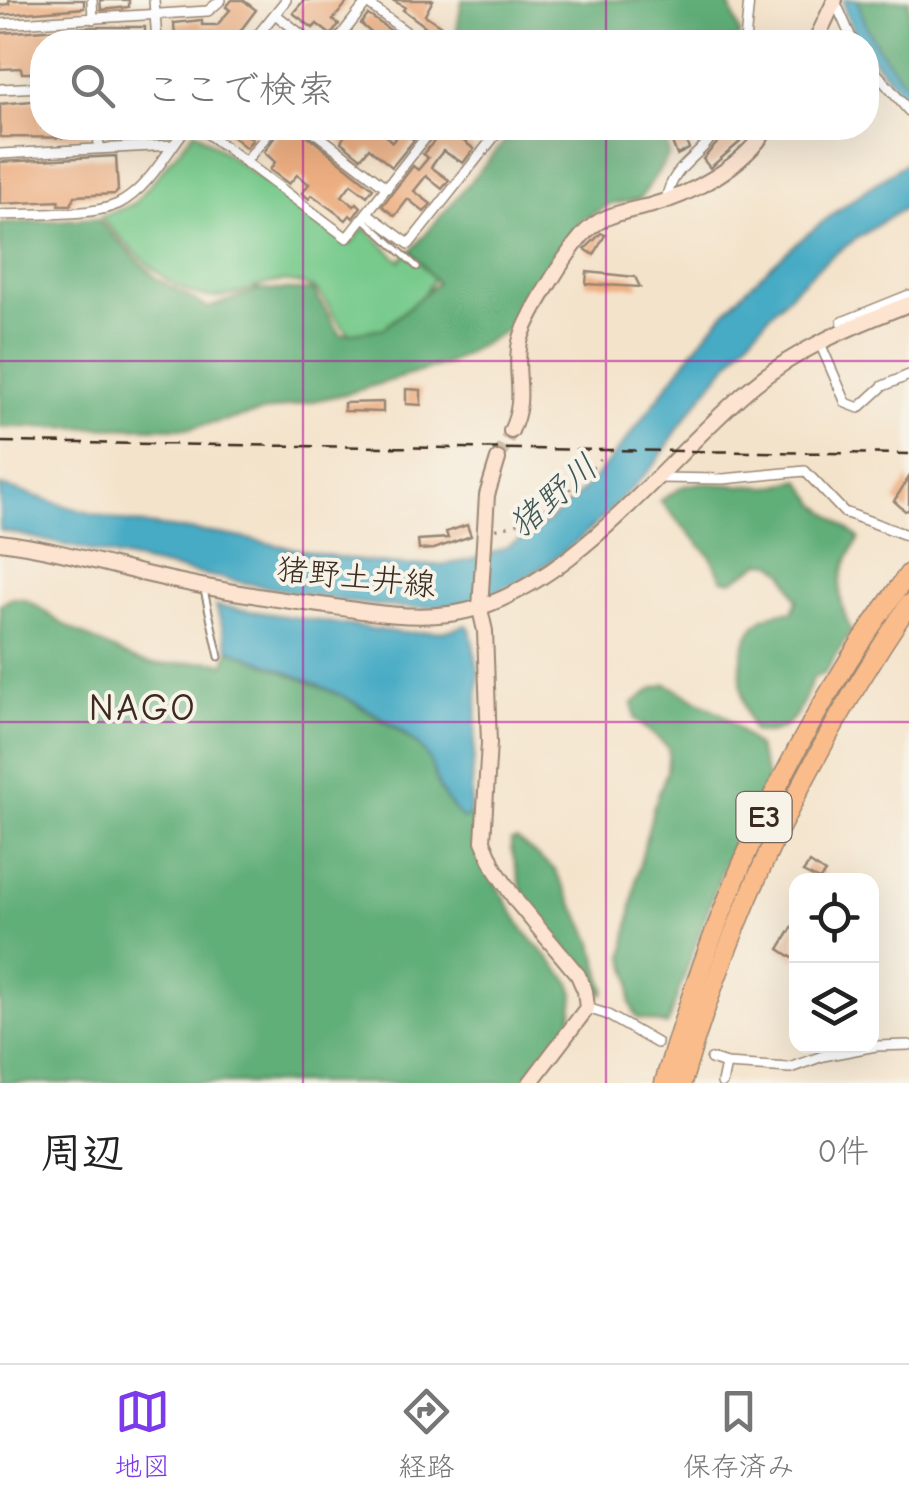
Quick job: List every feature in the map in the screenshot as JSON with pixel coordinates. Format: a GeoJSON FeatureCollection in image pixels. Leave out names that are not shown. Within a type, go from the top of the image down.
{"type":"FeatureCollection","features":[{"type":"Feature","properties":{"kind":"highway","name":"E3"},"geometry":{"type":"LineString","coordinates":[[664,1083],[717,922],[751,844],[844,668],[909,572]]}},
{"type":"Feature","properties":{"kind":"highway","name":"E3"},"geometry":{"type":"LineString","coordinates":[[682,1083],[734,928],[775,834],[820,745],[909,604]]}},
{"type":"Feature","properties":{"kind":"street"},"geometry":{"type":"LineString","coordinates":[[92,0],[93,20]]}},
{"type":"Feature","properties":{"kind":"street"},"geometry":{"type":"LineString","coordinates":[[154,0],[156,30]]}},
{"type":"Feature","properties":{"kind":"street"},"geometry":{"type":"LineString","coordinates":[[0,24],[208,12],[222,0]]}},
{"type":"Feature","properties":{"kind":"street"},"geometry":{"type":"LineString","coordinates":[[262,30],[286,0]]}},
{"type":"Feature","properties":{"kind":"street"},"geometry":{"type":"LineString","coordinates":[[746,30],[749,0]]}},
{"type":"Feature","properties":{"kind":"street"},"geometry":{"type":"LineString","coordinates":[[345,30],[368,1],[405,30]]}},
{"type":"Feature","properties":{"kind":"street"},"geometry":{"type":"LineString","coordinates":[[820,30],[835,1]]}},
{"type":"Feature","properties":{"kind":"street"},"geometry":{"type":"LineString","coordinates":[[835,1],[848,30]]}},
{"type":"Feature","properties":{"kind":"street"},"geometry":{"type":"LineString","coordinates":[[275,14],[296,30]]}},
{"type":"Feature","properties":{"kind":"street"},"geometry":{"type":"LineString","coordinates":[[879,76],[909,111]]}},
{"type":"Feature","properties":{"kind":"street"},"geometry":{"type":"LineString","coordinates":[[0,89],[30,88]]}},
{"type":"Feature","properties":{"kind":"street"},"geometry":{"type":"LineString","coordinates":[[99,140],[99,148]]}},
{"type":"Feature","properties":{"kind":"street"},"geometry":{"type":"LineString","coordinates":[[0,215],[96,210],[118,204],[144,182],[176,140]]}},
{"type":"Feature","properties":{"kind":"street"},"geometry":{"type":"LineString","coordinates":[[216,140],[347,238],[420,140]]}},
{"type":"Feature","properties":{"kind":"street"},"geometry":{"type":"LineString","coordinates":[[245,162],[262,140]]}},
{"type":"Feature","properties":{"kind":"street"},"geometry":{"type":"LineString","coordinates":[[325,140],[387,188]]}},
{"type":"Feature","properties":{"kind":"street"},"geometry":{"type":"LineString","coordinates":[[365,216],[409,244],[491,140]]}},
{"type":"Feature","properties":{"kind":"street"},"geometry":{"type":"LineString","coordinates":[[666,200],[679,167],[711,140]]}},
{"type":"Feature","properties":{"kind":"street"},"geometry":{"type":"LineString","coordinates":[[510,432],[521,408],[519,347],[524,329],[581,237],[609,215],[666,200],[720,174],[758,140]]}},
{"type":"Feature","properties":{"kind":"street"},"geometry":{"type":"LineString","coordinates":[[0,154],[172,144]]}},
{"type":"Feature","properties":{"kind":"street"},"geometry":{"type":"LineString","coordinates":[[842,322],[909,294]]}},
{"type":"Feature","properties":{"kind":"street","name":"猪野土井線"},"geometry":{"type":"LineString","coordinates":[[0,542],[70,554],[204,586],[406,615],[446,614],[516,592],[555,568],[747,390],[785,360],[819,341],[909,304]]}},
{"type":"Feature","properties":{"kind":"street"},"geometry":{"type":"LineString","coordinates":[[819,341],[846,403],[853,407],[859,408],[883,386],[909,374]]}},
{"type":"Feature","properties":{"kind":"street"},"geometry":{"type":"LineString","coordinates":[[498,459],[487,495],[481,602],[490,743],[483,841],[517,902],[578,975],[586,991],[587,1008],[530,1083]]}},
{"type":"Feature","properties":{"kind":"street"},"geometry":{"type":"LineString","coordinates":[[654,478],[722,479],[805,472],[844,512],[909,536]]}},
{"type":"Feature","properties":{"kind":"street"},"geometry":{"type":"LineString","coordinates":[[587,1008],[606,1014],[657,1043]]}},
{"type":"Feature","properties":{"kind":"street"},"geometry":{"type":"LineString","coordinates":[[712,1059],[726,1064],[790,1068],[823,1056],[876,1046],[909,1045]]}},
{"type":"Feature","properties":{"kind":"street"},"geometry":{"type":"LineString","coordinates":[[722,1083],[726,1064]]}},
{"type":"Feature","properties":{"kind":"lane"},"geometry":{"type":"LineString","coordinates":[[365,216],[416,267]]}},
{"type":"Feature","properties":{"kind":"lane"},"geometry":{"type":"LineString","coordinates":[[204,586],[219,657]]}},
{"type":"Feature","properties":{"kind":"path"},"geometry":{"type":"LineString","coordinates":[[485,533],[520,524],[540,511],[603,456]]}},
{"type":"Feature","properties":{"kind":"green space"},"geometry":{"type":"Polygon","coordinates":[[[462,0],[728,0],[739,30],[457,30],[462,0]]]}},
{"type":"Feature","properties":{"kind":"green space"},"geometry":{"type":"Polygon","coordinates":[[[851,0],[909,0],[909,95],[879,60],[879,30],[865,30],[851,0]]]}},
{"type":"Feature","properties":{"kind":"green space"},"geometry":{"type":"Polygon","coordinates":[[[187,140],[207,140],[351,244],[364,227],[400,261],[408,252],[437,274],[403,324],[357,338],[342,326],[317,291],[297,283],[274,283],[220,297],[186,291],[154,269],[100,217],[134,204],[187,140]]]}},
{"type":"Feature","properties":{"kind":"green space"},"geometry":{"type":"Polygon","coordinates":[[[506,140],[666,140],[669,155],[640,199],[609,205],[581,221],[514,326],[449,363],[349,393],[191,428],[0,427],[0,224],[96,218],[156,278],[208,308],[258,290],[313,290],[341,335],[384,328],[437,283],[411,251],[506,140]]]}},
{"type":"Feature","properties":{"kind":"green space"},"geometry":{"type":"Polygon","coordinates":[[[800,480],[818,505],[859,538],[840,583],[851,631],[825,673],[813,678],[792,719],[776,731],[765,733],[753,731],[747,715],[742,655],[757,623],[771,614],[792,612],[797,600],[785,574],[774,563],[762,562],[732,581],[722,579],[711,557],[660,501],[684,486],[699,483],[769,487],[800,480]]]}},
{"type":"Feature","properties":{"kind":"green space"},"geometry":{"type":"Polygon","coordinates":[[[13,598],[32,603],[89,638],[150,664],[225,664],[229,649],[342,696],[420,747],[431,761],[440,790],[463,819],[471,815],[483,863],[525,932],[570,982],[574,994],[571,1022],[520,1083],[0,1083],[0,604],[13,598]]]}},
{"type":"Feature","properties":{"kind":"green space"},"geometry":{"type":"Polygon","coordinates":[[[667,684],[725,716],[757,747],[768,780],[725,862],[667,1025],[637,1018],[630,1002],[631,981],[624,957],[636,880],[653,809],[667,771],[669,748],[635,719],[633,703],[667,684]]]}},
{"type":"Feature","properties":{"kind":"green space"},"geometry":{"type":"Polygon","coordinates":[[[517,840],[554,869],[592,940],[605,990],[602,994],[524,898],[511,848],[511,841],[517,840]]]}},
{"type":"Feature","properties":{"kind":"water"},"geometry":{"type":"Polygon","coordinates":[[[843,0],[858,0],[869,30],[853,30],[843,0]]]}},
{"type":"Feature","properties":{"kind":"water"},"geometry":{"type":"Polygon","coordinates":[[[879,47],[909,86],[909,102],[879,67],[879,47]]]}},
{"type":"Feature","properties":{"kind":"water"},"geometry":{"type":"Polygon","coordinates":[[[909,161],[909,205],[837,252],[789,294],[721,372],[651,468],[591,529],[546,564],[497,592],[447,606],[369,604],[200,574],[0,530],[0,486],[108,518],[380,563],[460,562],[505,548],[544,524],[580,493],[703,338],[753,283],[817,226],[909,161]]]}},
{"type":"Feature","properties":{"kind":"water"},"geometry":{"type":"Polygon","coordinates":[[[216,606],[401,633],[446,631],[467,625],[479,674],[470,815],[463,819],[450,805],[424,752],[402,731],[330,690],[229,649],[216,606]]]}},
{"type":"Feature","properties":{"kind":"building"},"geometry":{"type":"Polygon","coordinates":[[[9,0],[84,0],[84,8],[0,15],[0,5],[9,4],[9,0]]]}},
{"type":"Feature","properties":{"kind":"building"},"geometry":{"type":"Polygon","coordinates":[[[100,0],[129,0],[129,7],[101,10],[100,0]]]}},
{"type":"Feature","properties":{"kind":"building"},"geometry":{"type":"Polygon","coordinates":[[[232,0],[243,0],[256,10],[241,30],[174,30],[174,23],[202,20],[202,25],[217,25],[230,10],[226,7],[232,0]]]}},
{"type":"Feature","properties":{"kind":"building"},"geometry":{"type":"Polygon","coordinates":[[[304,0],[349,0],[333,20],[339,24],[335,30],[325,30],[317,24],[313,28],[293,13],[304,0]]]}},
{"type":"Feature","properties":{"kind":"building"},"geometry":{"type":"Polygon","coordinates":[[[392,0],[433,0],[425,15],[444,28],[424,30],[425,26],[403,10],[405,7],[392,0]]]}},
{"type":"Feature","properties":{"kind":"building"},"geometry":{"type":"Polygon","coordinates":[[[368,15],[390,30],[368,30],[361,24],[368,15]]]}},
{"type":"Feature","properties":{"kind":"building"},"geometry":{"type":"Polygon","coordinates":[[[91,27],[145,27],[145,30],[46,30],[91,27]]]}},
{"type":"Feature","properties":{"kind":"building"},"geometry":{"type":"Polygon","coordinates":[[[30,31],[30,73],[22,73],[21,68],[0,69],[0,33],[30,31]]]}},
{"type":"Feature","properties":{"kind":"building"},"geometry":{"type":"Polygon","coordinates":[[[30,101],[30,137],[0,137],[0,104],[30,101]]]}},
{"type":"Feature","properties":{"kind":"building"},"geometry":{"type":"Polygon","coordinates":[[[272,140],[313,140],[373,188],[367,196],[351,184],[342,196],[361,207],[353,218],[350,215],[346,220],[312,195],[309,199],[302,193],[309,184],[297,175],[289,184],[270,170],[275,162],[264,152],[272,140]]]}},
{"type":"Feature","properties":{"kind":"building"},"geometry":{"type":"Polygon","coordinates":[[[414,140],[392,167],[369,148],[361,158],[341,142],[414,140]]]}},
{"type":"Feature","properties":{"kind":"building"},"geometry":{"type":"Polygon","coordinates":[[[435,140],[462,140],[474,149],[463,163],[443,151],[431,167],[449,180],[442,189],[426,176],[414,191],[431,204],[424,212],[408,199],[395,216],[382,206],[413,166],[418,170],[428,158],[423,154],[435,140]]]}},
{"type":"Feature","properties":{"kind":"building"},"geometry":{"type":"Polygon","coordinates":[[[671,140],[691,140],[687,144],[689,149],[677,155],[671,140]]]}},
{"type":"Feature","properties":{"kind":"building"},"geometry":{"type":"Polygon","coordinates":[[[740,142],[710,168],[703,159],[717,143],[740,142]]]}},
{"type":"Feature","properties":{"kind":"building"},"geometry":{"type":"Polygon","coordinates":[[[116,156],[115,194],[75,196],[71,205],[59,205],[59,201],[0,204],[0,162],[116,156]]]}},
{"type":"Feature","properties":{"kind":"building"},"geometry":{"type":"Polygon","coordinates":[[[601,233],[605,235],[594,255],[585,249],[601,233]]]}},
{"type":"Feature","properties":{"kind":"building"},"geometry":{"type":"Polygon","coordinates":[[[587,272],[635,277],[640,287],[586,284],[587,272]]]}},
{"type":"Feature","properties":{"kind":"building"},"geometry":{"type":"Polygon","coordinates":[[[406,389],[421,390],[421,405],[406,404],[406,389]]]}},
{"type":"Feature","properties":{"kind":"building"},"geometry":{"type":"Polygon","coordinates":[[[383,402],[383,412],[344,411],[344,403],[383,402]]]}},
{"type":"Feature","properties":{"kind":"building"},"geometry":{"type":"Polygon","coordinates":[[[909,477],[909,510],[905,511],[894,501],[909,477]]]}},
{"type":"Feature","properties":{"kind":"building"},"geometry":{"type":"Polygon","coordinates":[[[467,525],[471,536],[419,550],[418,540],[448,538],[446,532],[467,525]]]}},
{"type":"Feature","properties":{"kind":"building"},"geometry":{"type":"Polygon","coordinates":[[[810,863],[825,873],[805,873],[810,863]]]}},
{"type":"Feature","properties":{"kind":"building"},"geometry":{"type":"Polygon","coordinates":[[[789,933],[789,955],[779,949],[789,933]]]}},
{"type":"Feature","properties":{"kind":"tunnel"},"geometry":{"type":"LineString","coordinates":[[498,459],[511,431]]}},
{"type":"Feature","properties":{"kind":"railway"},"geometry":{"type":"LineString","coordinates":[[0,442],[909,454]]}},
{"type":"Feature","properties":{"kind":"district","name":"NAGO"},"geometry":{"type":"Point","coordinates":[143,708]}},
{"type":"Feature","properties":{"kind":"water label","name":"猪野川"},"geometry":{"type":"Point","coordinates":[553,496]}}]}
